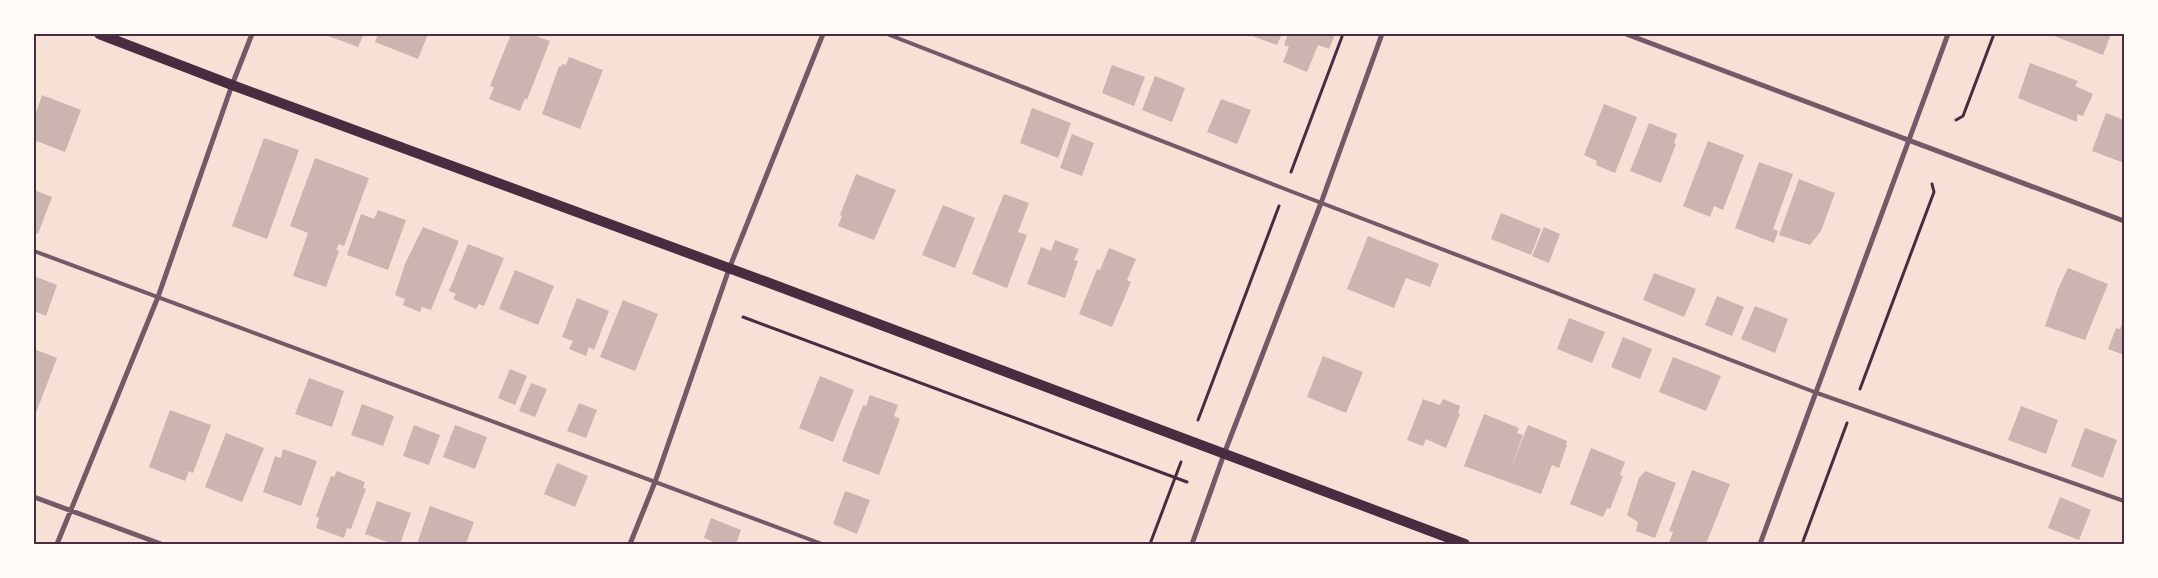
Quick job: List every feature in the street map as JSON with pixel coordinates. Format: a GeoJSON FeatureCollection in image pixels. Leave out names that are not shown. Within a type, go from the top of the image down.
{"type":"FeatureCollection","features":[{"type":"Feature","properties":{"kind":"main road"},"geometry":{"type":"LineString","coordinates":[[99,34],[1465,544]]}},
{"type":"Feature","properties":{"kind":"street"},"geometry":{"type":"LineString","coordinates":[[57,544],[158,296],[232,85],[252,34]]}},
{"type":"Feature","properties":{"kind":"street"},"geometry":{"type":"LineString","coordinates":[[630,544],[655,482],[729,269],[823,34]]}},
{"type":"Feature","properties":{"kind":"street"},"geometry":{"type":"LineString","coordinates":[[1192,544],[1224,454],[1321,203],[1382,34]]}},
{"type":"Feature","properties":{"kind":"street"},"geometry":{"type":"LineString","coordinates":[[1626,34],[2124,221]]}},
{"type":"Feature","properties":{"kind":"street"},"geometry":{"type":"LineString","coordinates":[[1760,544],[1948,34]]}},
{"type":"Feature","properties":{"kind":"street"},"geometry":{"type":"LineString","coordinates":[[34,497],[161,544]]}},
{"type":"Feature","properties":{"kind":"lane"},"geometry":{"type":"LineString","coordinates":[[887,34],[1817,393],[2124,501]]}},
{"type":"Feature","properties":{"kind":"lane"},"geometry":{"type":"LineString","coordinates":[[34,251],[822,544]]}},
{"type":"Feature","properties":{"kind":"path"},"geometry":{"type":"LineString","coordinates":[[1198,420],[1343,34]]}},
{"type":"Feature","properties":{"kind":"path"},"geometry":{"type":"LineString","coordinates":[[1956,120],[1963,116],[1994,34]]}},
{"type":"Feature","properties":{"kind":"path"},"geometry":{"type":"LineString","coordinates":[[1802,544],[1934,192],[1932,184]]}},
{"type":"Feature","properties":{"kind":"path"},"geometry":{"type":"LineString","coordinates":[[743,317],[1187,482]]}},
{"type":"Feature","properties":{"kind":"path"},"geometry":{"type":"LineString","coordinates":[[1150,544],[1181,462]]}},
{"type":"Feature","properties":{"kind":"building"},"geometry":{"type":"Polygon","coordinates":[[[323,34],[364,34],[358,47],[323,34]]]}},
{"type":"Feature","properties":{"kind":"building"},"geometry":{"type":"Polygon","coordinates":[[[378,34],[428,34],[418,59],[375,42],[378,34]]]}},
{"type":"Feature","properties":{"kind":"building"},"geometry":{"type":"Polygon","coordinates":[[[511,34],[530,34],[550,41],[527,100],[525,98],[520,111],[489,99],[494,87],[490,86],[511,34]]]}},
{"type":"Feature","properties":{"kind":"building"},"geometry":{"type":"Polygon","coordinates":[[[1247,34],[1282,34],[1277,45],[1247,34]]]}},
{"type":"Feature","properties":{"kind":"building"},"geometry":{"type":"Polygon","coordinates":[[[1288,34],[1335,34],[1329,49],[1318,45],[1307,72],[1283,62],[1289,47],[1284,45],[1288,34]]]}},
{"type":"Feature","properties":{"kind":"building"},"geometry":{"type":"Polygon","coordinates":[[[2049,34],[2111,34],[2103,55],[2049,34]]]}},
{"type":"Feature","properties":{"kind":"building"},"geometry":{"type":"Polygon","coordinates":[[[569,57],[603,70],[580,129],[542,114],[559,66],[561,67],[562,64],[566,65],[569,57]]]}},
{"type":"Feature","properties":{"kind":"building"},"geometry":{"type":"Polygon","coordinates":[[[2030,63],[2078,81],[2075,86],[2093,94],[2083,116],[2077,114],[2077,122],[2018,98],[2030,63]]]}},
{"type":"Feature","properties":{"kind":"building"},"geometry":{"type":"Polygon","coordinates":[[[1112,65],[1145,77],[1134,106],[1102,93],[1112,65]]]}},
{"type":"Feature","properties":{"kind":"building"},"geometry":{"type":"Polygon","coordinates":[[[1155,76],[1185,88],[1172,122],[1142,110],[1155,76]]]}},
{"type":"Feature","properties":{"kind":"building"},"geometry":{"type":"Polygon","coordinates":[[[42,95],[81,110],[65,152],[34,140],[34,118],[42,95]]]}},
{"type":"Feature","properties":{"kind":"building"},"geometry":{"type":"Polygon","coordinates":[[[1221,99],[1251,110],[1237,144],[1207,132],[1221,99]]]}},
{"type":"Feature","properties":{"kind":"building"},"geometry":{"type":"Polygon","coordinates":[[[1604,104],[1637,117],[1615,173],[1596,165],[1597,161],[1584,155],[1604,104]]]}},
{"type":"Feature","properties":{"kind":"building"},"geometry":{"type":"Polygon","coordinates":[[[1032,108],[1071,123],[1058,158],[1020,143],[1032,108]]]}},
{"type":"Feature","properties":{"kind":"building"},"geometry":{"type":"Polygon","coordinates":[[[2106,113],[2124,120],[2124,163],[2092,151],[2106,113]]]}},
{"type":"Feature","properties":{"kind":"building"},"geometry":{"type":"Polygon","coordinates":[[[1649,123],[1677,134],[1674,143],[1676,144],[1661,183],[1630,171],[1649,123]]]}},
{"type":"Feature","properties":{"kind":"building"},"geometry":{"type":"Polygon","coordinates":[[[1072,134],[1094,143],[1082,176],[1060,168],[1072,134]]]}},
{"type":"Feature","properties":{"kind":"building"},"geometry":{"type":"Polygon","coordinates":[[[264,138],[299,150],[267,239],[232,226],[264,138]]]}},
{"type":"Feature","properties":{"kind":"building"},"geometry":{"type":"Polygon","coordinates":[[[1708,141],[1744,155],[1723,210],[1714,206],[1710,217],[1683,206],[1708,141]]]}},
{"type":"Feature","properties":{"kind":"building"},"geometry":{"type":"Polygon","coordinates":[[[315,158],[369,178],[344,246],[339,244],[336,250],[339,251],[326,287],[293,276],[308,233],[290,226],[315,158]]]}},
{"type":"Feature","properties":{"kind":"building"},"geometry":{"type":"Polygon","coordinates":[[[1759,162],[1793,174],[1773,229],[1778,231],[1774,243],[1735,228],[1759,162]]]}},
{"type":"Feature","properties":{"kind":"building"},"geometry":{"type":"Polygon","coordinates":[[[856,174],[896,190],[874,240],[838,226],[842,216],[840,215],[856,174]]]}},
{"type":"Feature","properties":{"kind":"building"},"geometry":{"type":"Polygon","coordinates":[[[1799,179],[1835,193],[1821,231],[1810,245],[1779,235],[1799,179]]]}},
{"type":"Feature","properties":{"kind":"building"},"geometry":{"type":"Polygon","coordinates":[[[34,190],[52,197],[38,234],[34,233],[34,190]]]}},
{"type":"Feature","properties":{"kind":"building"},"geometry":{"type":"Polygon","coordinates":[[[1004,194],[1029,203],[1018,232],[1027,235],[1007,288],[972,274],[1004,194]]]}},
{"type":"Feature","properties":{"kind":"building"},"geometry":{"type":"Polygon","coordinates":[[[943,205],[975,218],[955,268],[922,255],[943,205]]]}},
{"type":"Feature","properties":{"kind":"building"},"geometry":{"type":"Polygon","coordinates":[[[378,210],[406,220],[388,270],[347,255],[361,214],[374,219],[378,210]]]}},
{"type":"Feature","properties":{"kind":"building"},"geometry":{"type":"Polygon","coordinates":[[[1501,213],[1541,229],[1531,255],[1491,239],[1501,213]]]}},
{"type":"Feature","properties":{"kind":"building"},"geometry":{"type":"Polygon","coordinates":[[[423,227],[459,241],[431,310],[422,307],[420,312],[403,305],[405,299],[395,295],[405,264],[423,227]]]}},
{"type":"Feature","properties":{"kind":"building"},"geometry":{"type":"Polygon","coordinates":[[[1544,227],[1560,234],[1549,263],[1532,256],[1544,227]]]}},
{"type":"Feature","properties":{"kind":"building"},"geometry":{"type":"Polygon","coordinates":[[[1368,236],[1439,264],[1430,287],[1406,278],[1394,308],[1347,289],[1368,236]]]}},
{"type":"Feature","properties":{"kind":"building"},"geometry":{"type":"Polygon","coordinates":[[[1055,240],[1079,249],[1074,260],[1078,261],[1065,298],[1027,284],[1041,247],[1051,251],[1055,240]]]}},
{"type":"Feature","properties":{"kind":"building"},"geometry":{"type":"Polygon","coordinates":[[[468,244],[504,258],[484,306],[479,304],[476,309],[453,299],[456,294],[449,291],[468,244]]]}},
{"type":"Feature","properties":{"kind":"building"},"geometry":{"type":"Polygon","coordinates":[[[1109,248],[1136,259],[1127,280],[1131,282],[1112,327],[1079,314],[1097,269],[1100,270],[1109,248]]]}},
{"type":"Feature","properties":{"kind":"building"},"geometry":{"type":"Polygon","coordinates":[[[2068,268],[2108,284],[2085,340],[2045,326],[2058,289],[2068,268]]]}},
{"type":"Feature","properties":{"kind":"building"},"geometry":{"type":"Polygon","coordinates":[[[515,270],[554,286],[538,325],[499,309],[515,270]]]}},
{"type":"Feature","properties":{"kind":"building"},"geometry":{"type":"Polygon","coordinates":[[[1654,273],[1696,289],[1684,317],[1643,300],[1654,273]]]}},
{"type":"Feature","properties":{"kind":"building"},"geometry":{"type":"Polygon","coordinates":[[[34,276],[57,285],[46,316],[34,311],[34,276]]]}},
{"type":"Feature","properties":{"kind":"building"},"geometry":{"type":"Polygon","coordinates":[[[1717,296],[1744,307],[1732,336],[1705,325],[1717,296]]]}},
{"type":"Feature","properties":{"kind":"building"},"geometry":{"type":"Polygon","coordinates":[[[577,298],[609,311],[594,350],[589,347],[586,356],[569,349],[573,341],[562,337],[577,298]]]}},
{"type":"Feature","properties":{"kind":"building"},"geometry":{"type":"Polygon","coordinates":[[[623,300],[658,314],[635,371],[600,357],[623,300]]]}},
{"type":"Feature","properties":{"kind":"building"},"geometry":{"type":"Polygon","coordinates":[[[1755,306],[1788,319],[1775,353],[1741,339],[1755,306]]]}},
{"type":"Feature","properties":{"kind":"building"},"geometry":{"type":"Polygon","coordinates":[[[1569,318],[1605,332],[1592,363],[1557,349],[1569,318]]]}},
{"type":"Feature","properties":{"kind":"building"},"geometry":{"type":"Polygon","coordinates":[[[2124,318],[2124,355],[2108,349],[2116,328],[2120,329],[2124,318]]]}},
{"type":"Feature","properties":{"kind":"building"},"geometry":{"type":"Polygon","coordinates":[[[1623,337],[1652,349],[1640,379],[1611,367],[1623,337]]]}},
{"type":"Feature","properties":{"kind":"building"},"geometry":{"type":"Polygon","coordinates":[[[34,349],[57,358],[34,418],[34,349]]]}},
{"type":"Feature","properties":{"kind":"building"},"geometry":{"type":"Polygon","coordinates":[[[1323,356],[1363,372],[1346,413],[1307,397],[1323,356]]]}},
{"type":"Feature","properties":{"kind":"building"},"geometry":{"type":"Polygon","coordinates":[[[1673,357],[1721,376],[1706,411],[1659,392],[1673,357]]]}},
{"type":"Feature","properties":{"kind":"building"},"geometry":{"type":"Polygon","coordinates":[[[510,369],[527,376],[515,405],[498,398],[510,369]]]}},
{"type":"Feature","properties":{"kind":"building"},"geometry":{"type":"Polygon","coordinates":[[[820,376],[854,390],[833,442],[799,428],[820,376]]]}},
{"type":"Feature","properties":{"kind":"building"},"geometry":{"type":"Polygon","coordinates":[[[309,378],[344,391],[332,427],[295,414],[309,378]]]}},
{"type":"Feature","properties":{"kind":"building"},"geometry":{"type":"Polygon","coordinates":[[[531,383],[547,389],[535,417],[519,411],[531,383]]]}},
{"type":"Feature","properties":{"kind":"building"},"geometry":{"type":"Polygon","coordinates":[[[870,395],[898,405],[894,416],[900,419],[879,475],[842,461],[863,405],[866,406],[870,395]]]}},
{"type":"Feature","properties":{"kind":"building"},"geometry":{"type":"Polygon","coordinates":[[[1423,399],[1440,405],[1443,399],[1460,406],[1458,413],[1460,414],[1446,448],[1426,439],[1423,446],[1407,440],[1423,399]]]}},
{"type":"Feature","properties":{"kind":"building"},"geometry":{"type":"Polygon","coordinates":[[[579,403],[597,410],[586,438],[567,431],[579,403]]]}},
{"type":"Feature","properties":{"kind":"building"},"geometry":{"type":"Polygon","coordinates":[[[362,404],[394,416],[383,446],[351,435],[362,404]]]}},
{"type":"Feature","properties":{"kind":"building"},"geometry":{"type":"Polygon","coordinates":[[[2021,406],[2058,420],[2046,454],[2008,440],[2021,406]]]}},
{"type":"Feature","properties":{"kind":"building"},"geometry":{"type":"Polygon","coordinates":[[[170,410],[211,425],[193,473],[189,471],[185,481],[149,467],[170,410]]]}},
{"type":"Feature","properties":{"kind":"building"},"geometry":{"type":"Polygon","coordinates":[[[1484,414],[1519,428],[1517,433],[1523,435],[1510,471],[1528,425],[1567,441],[1559,468],[1552,465],[1541,494],[1464,466],[1484,414]]]}},
{"type":"Feature","properties":{"kind":"building"},"geometry":{"type":"Polygon","coordinates":[[[414,425],[440,435],[429,465],[403,456],[414,425]]]}},
{"type":"Feature","properties":{"kind":"building"},"geometry":{"type":"Polygon","coordinates":[[[455,425],[487,437],[475,469],[443,457],[455,425]]]}},
{"type":"Feature","properties":{"kind":"building"},"geometry":{"type":"Polygon","coordinates":[[[2085,428],[2117,440],[2103,478],[2071,466],[2085,428]]]}},
{"type":"Feature","properties":{"kind":"building"},"geometry":{"type":"Polygon","coordinates":[[[226,433],[264,448],[242,502],[205,487],[226,433]]]}},
{"type":"Feature","properties":{"kind":"building"},"geometry":{"type":"Polygon","coordinates":[[[1591,448],[1625,462],[1620,475],[1623,476],[1610,509],[1607,508],[1603,517],[1570,504],[1591,448]]]}},
{"type":"Feature","properties":{"kind":"building"},"geometry":{"type":"Polygon","coordinates":[[[283,449],[317,461],[301,506],[263,492],[275,456],[281,458],[283,449]]]}},
{"type":"Feature","properties":{"kind":"building"},"geometry":{"type":"Polygon","coordinates":[[[557,463],[588,476],[575,507],[544,494],[557,463]]]}},
{"type":"Feature","properties":{"kind":"building"},"geometry":{"type":"Polygon","coordinates":[[[1692,470],[1730,484],[1706,544],[1669,543],[1673,532],[1669,531],[1692,470]]]}},
{"type":"Feature","properties":{"kind":"building"},"geometry":{"type":"Polygon","coordinates":[[[337,471],[365,482],[363,488],[366,489],[351,529],[347,528],[344,538],[316,528],[319,518],[316,516],[331,476],[334,477],[337,471]]]}},
{"type":"Feature","properties":{"kind":"building"},"geometry":{"type":"Polygon","coordinates":[[[1645,471],[1676,483],[1655,538],[1636,531],[1638,522],[1627,515],[1639,478],[1645,471]]]}},
{"type":"Feature","properties":{"kind":"building"},"geometry":{"type":"Polygon","coordinates":[[[845,491],[870,500],[857,534],[833,524],[845,491]]]}},
{"type":"Feature","properties":{"kind":"building"},"geometry":{"type":"Polygon","coordinates":[[[2060,497],[2091,510],[2079,540],[2048,528],[2060,497]]]}},
{"type":"Feature","properties":{"kind":"building"},"geometry":{"type":"Polygon","coordinates":[[[377,501],[411,513],[400,544],[393,544],[365,534],[377,501]]]}},
{"type":"Feature","properties":{"kind":"building"},"geometry":{"type":"Polygon","coordinates":[[[430,506],[474,522],[466,544],[417,544],[430,506]]]}},
{"type":"Feature","properties":{"kind":"building"},"geometry":{"type":"Polygon","coordinates":[[[711,518],[741,530],[736,544],[719,544],[704,538],[711,518]]]}}]}
